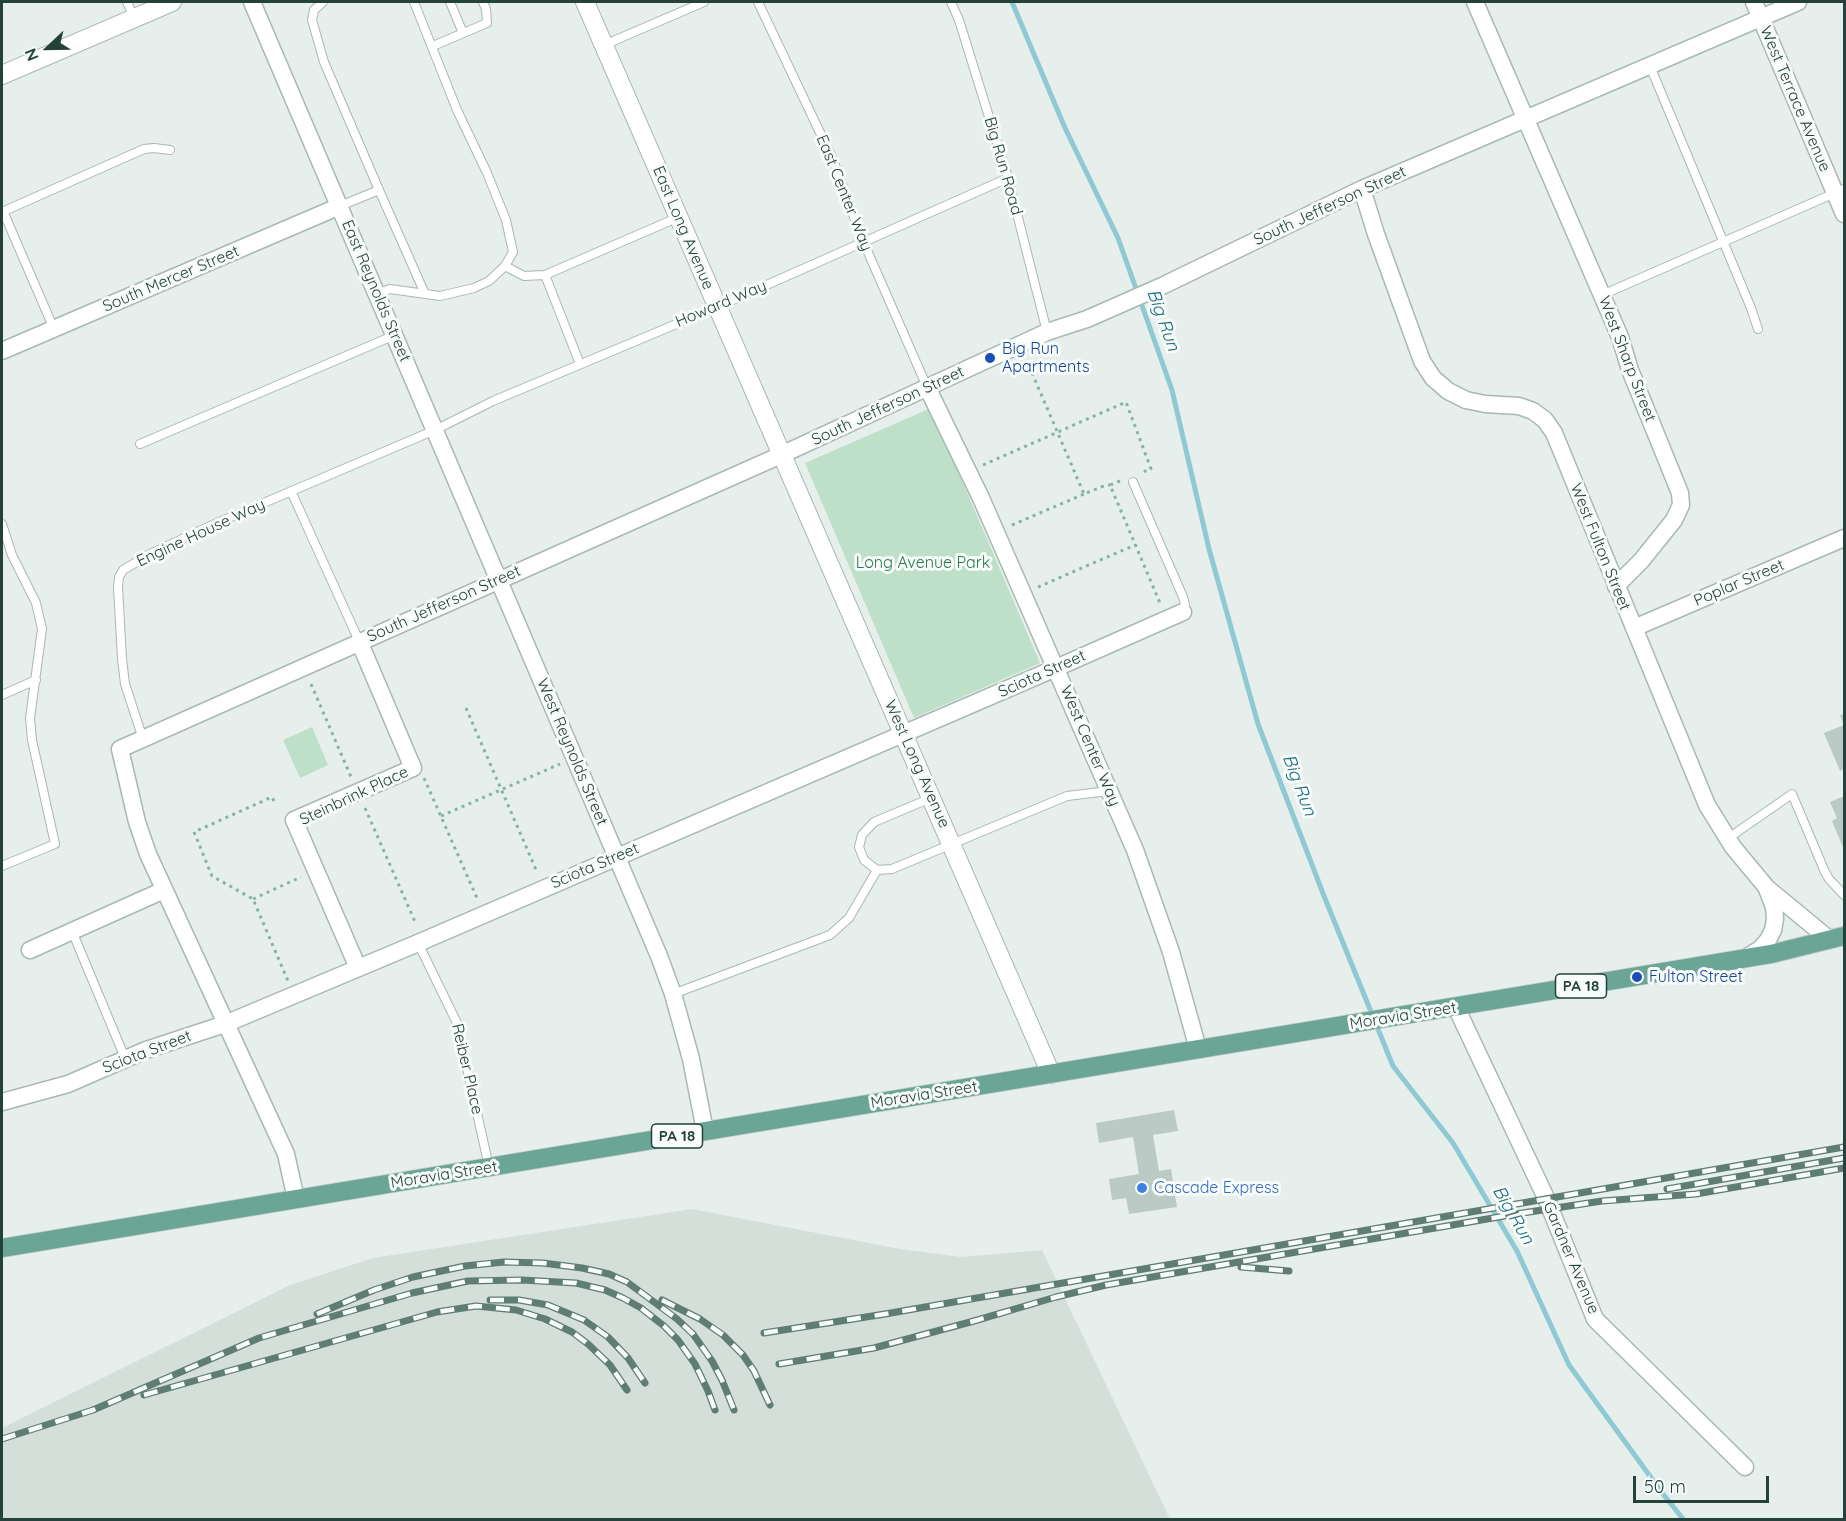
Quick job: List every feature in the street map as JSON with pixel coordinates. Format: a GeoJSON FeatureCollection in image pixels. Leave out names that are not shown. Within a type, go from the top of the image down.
{"type":"FeatureCollection","features":[{"type":"Feature","properties":{"kind":"main road","name":"Moravia Street"},"geometry":{"type":"LineString","coordinates":[[2,1248],[1744,959],[1837,938]]}},
{"type":"Feature","properties":{"kind":"main road"},"geometry":{"type":"LineString","coordinates":[[1837,938],[1845,953]]}},
{"type":"Feature","properties":{"kind":"street"},"geometry":{"type":"LineString","coordinates":[[2,75],[131,10],[172,2]]}},
{"type":"Feature","properties":{"kind":"street","name":"East Reynolds Street"},"geometry":{"type":"LineString","coordinates":[[252,2],[499,580]]}},
{"type":"Feature","properties":{"kind":"street","name":"East Long Avenue"},"geometry":{"type":"LineString","coordinates":[[585,2],[781,455]]}},
{"type":"Feature","properties":{"kind":"street","name":"West Terrace Avenue"},"geometry":{"type":"LineString","coordinates":[[1754,2],[1840,190],[1845,214]]}},
{"type":"Feature","properties":{"kind":"street","name":"South Jefferson Street"},"geometry":{"type":"LineString","coordinates":[[142,738],[781,455],[1047,332],[1087,319],[1162,286],[1362,189],[1798,2]]}},
{"type":"Feature","properties":{"kind":"street","name":"West Sharp Street"},"geometry":{"type":"LineString","coordinates":[[1479,3],[1526,119],[1620,337],[1630,370],[1680,493],[1681,505],[1674,520],[1616,586]]}},
{"type":"Feature","properties":{"kind":"street","name":"West Fulton Street"},"geometry":{"type":"LineString","coordinates":[[1362,189],[1422,361],[1433,378],[1448,391],[1466,400],[1485,404],[1519,406],[1533,411],[1545,420],[1554,433],[1707,804],[1727,839],[1767,888],[1837,938]]}},
{"type":"Feature","properties":{"kind":"street","name":"South Mercer Street"},"geometry":{"type":"LineString","coordinates":[[2,351],[339,206]]}},
{"type":"Feature","properties":{"kind":"street","name":"West Center Way"},"geometry":{"type":"LineString","coordinates":[[927,387],[981,498],[1135,850],[1171,952],[1198,1049]]}},
{"type":"Feature","properties":{"kind":"street","name":"West Long Avenue"},"geometry":{"type":"LineString","coordinates":[[781,455],[1051,1074]]}},
{"type":"Feature","properties":{"kind":"street","name":"Poplar Street"},"geometry":{"type":"LineString","coordinates":[[1634,628],[1845,538]]}},
{"type":"Feature","properties":{"kind":"street","name":"West Reynolds Street"},"geometry":{"type":"LineString","coordinates":[[499,580],[659,956],[673,994],[691,1059],[705,1131]]}},
{"type":"Feature","properties":{"kind":"street","name":"Sciota Street"},"geometry":{"type":"LineString","coordinates":[[2,1102],[68,1084],[125,1058],[187,1035],[225,1024],[904,734],[1183,612]]}},
{"type":"Feature","properties":{"kind":"street","name":"Steinbrink Place"},"geometry":{"type":"LineString","coordinates":[[358,968],[294,820],[413,768],[359,641]]}},
{"type":"Feature","properties":{"kind":"street"},"geometry":{"type":"LineString","coordinates":[[142,738],[120,748],[137,822],[164,890],[286,1154],[296,1199]]}},
{"type":"Feature","properties":{"kind":"street"},"geometry":{"type":"LineString","coordinates":[[1744,959],[1760,949],[1773,930],[1774,907],[1767,888]]}},
{"type":"Feature","properties":{"kind":"street"},"geometry":{"type":"LineString","coordinates":[[30,950],[164,890]]}},
{"type":"Feature","properties":{"kind":"street","name":"Gardner Avenue"},"geometry":{"type":"LineString","coordinates":[[1456,1007],[1546,1198],[1595,1319],[1745,1467]]}},
{"type":"Feature","properties":{"kind":"lane"},"geometry":{"type":"LineString","coordinates":[[323,2],[314,10],[312,20],[324,62],[425,294]]}},
{"type":"Feature","properties":{"kind":"lane"},"geometry":{"type":"LineString","coordinates":[[377,294],[390,289],[440,296],[474,288],[489,281],[506,266],[513,252],[506,220],[457,110],[414,2]]}},
{"type":"Feature","properties":{"kind":"lane"},"geometry":{"type":"LineString","coordinates":[[450,2],[463,33]]}},
{"type":"Feature","properties":{"kind":"lane"},"geometry":{"type":"LineString","coordinates":[[433,46],[487,23],[483,2]]}},
{"type":"Feature","properties":{"kind":"lane"},"geometry":{"type":"LineString","coordinates":[[604,45],[704,2]]}},
{"type":"Feature","properties":{"kind":"lane","name":"East Center Way"},"geometry":{"type":"LineString","coordinates":[[758,2],[833,160],[863,241],[927,387]]}},
{"type":"Feature","properties":{"kind":"lane","name":"Big Run Road"},"geometry":{"type":"LineString","coordinates":[[951,2],[1008,178],[1047,332]]}},
{"type":"Feature","properties":{"kind":"lane"},"geometry":{"type":"LineString","coordinates":[[1650,66],[1758,329]]}},
{"type":"Feature","properties":{"kind":"lane"},"geometry":{"type":"LineString","coordinates":[[54,329],[2,212],[144,149],[170,150]]}},
{"type":"Feature","properties":{"kind":"lane","name":"Howard Way"},"geometry":{"type":"LineString","coordinates":[[435,430],[493,401],[717,307],[1008,178]]}},
{"type":"Feature","properties":{"kind":"lane"},"geometry":{"type":"LineString","coordinates":[[339,206],[379,190]]}},
{"type":"Feature","properties":{"kind":"lane"},"geometry":{"type":"LineString","coordinates":[[1602,295],[1840,190]]}},
{"type":"Feature","properties":{"kind":"lane"},"geometry":{"type":"LineString","coordinates":[[506,266],[524,276],[545,275],[679,217]]}},
{"type":"Feature","properties":{"kind":"lane"},"geometry":{"type":"LineString","coordinates":[[545,275],[580,364]]}},
{"type":"Feature","properties":{"kind":"lane"},"geometry":{"type":"LineString","coordinates":[[140,444],[395,336]]}},
{"type":"Feature","properties":{"kind":"lane","name":"Engine House Way"},"geometry":{"type":"LineString","coordinates":[[142,738],[125,684],[122,659],[119,577],[123,570],[150,554],[435,430]]}},
{"type":"Feature","properties":{"kind":"lane"},"geometry":{"type":"LineString","coordinates":[[1132,479],[1183,597],[1185,604],[1183,612]]}},
{"type":"Feature","properties":{"kind":"lane","name":"Steinbrink Place"},"geometry":{"type":"LineString","coordinates":[[291,491],[359,641]]}},
{"type":"Feature","properties":{"kind":"lane"},"geometry":{"type":"LineString","coordinates":[[2,524],[12,555],[36,603],[42,629],[30,718],[32,740],[56,844],[2,866]]}},
{"type":"Feature","properties":{"kind":"lane"},"geometry":{"type":"LineString","coordinates":[[2,695],[36,680]]}},
{"type":"Feature","properties":{"kind":"lane"},"geometry":{"type":"LineString","coordinates":[[932,798],[874,822],[862,835],[859,847],[864,860],[877,870],[892,869],[1067,796],[1109,790]]}},
{"type":"Feature","properties":{"kind":"lane"},"geometry":{"type":"LineString","coordinates":[[1727,839],[1792,794],[1825,872],[1845,895]]}},
{"type":"Feature","properties":{"kind":"lane"},"geometry":{"type":"LineString","coordinates":[[673,994],[830,935],[849,918],[877,870]]}},
{"type":"Feature","properties":{"kind":"lane"},"geometry":{"type":"LineString","coordinates":[[72,931],[125,1058]]}},
{"type":"Feature","properties":{"kind":"lane","name":"Reiber Place"},"geometry":{"type":"LineString","coordinates":[[418,943],[457,1023],[489,1167]]}},
{"type":"Feature","properties":{"kind":"path"},"geometry":{"type":"LineString","coordinates":[[1032,373],[1084,494]]}},
{"type":"Feature","properties":{"kind":"path"},"geometry":{"type":"LineString","coordinates":[[980,466],[1126,402],[1151,469],[1132,479]]}},
{"type":"Feature","properties":{"kind":"path"},"geometry":{"type":"LineString","coordinates":[[1006,527],[1120,481]]}},
{"type":"Feature","properties":{"kind":"path"},"geometry":{"type":"LineString","coordinates":[[1110,485],[1160,603]]}},
{"type":"Feature","properties":{"kind":"path"},"geometry":{"type":"LineString","coordinates":[[1034,589],[1135,545]]}},
{"type":"Feature","properties":{"kind":"path"},"geometry":{"type":"LineString","coordinates":[[466,708],[537,872]]}},
{"type":"Feature","properties":{"kind":"path"},"geometry":{"type":"LineString","coordinates":[[441,816],[560,764]]}},
{"type":"Feature","properties":{"kind":"path"},"geometry":{"type":"LineString","coordinates":[[413,768],[424,778],[477,898]]}},
{"type":"Feature","properties":{"kind":"path"},"geometry":{"type":"LineString","coordinates":[[274,801],[273,797],[194,832],[212,876],[253,899],[288,981]]}},
{"type":"Feature","properties":{"kind":"path"},"geometry":{"type":"LineString","coordinates":[[253,899],[306,875]]}},
{"type":"Feature","properties":{"kind":"shaded area"},"geometry":{"type":"Polygon","coordinates":[[[692,1209],[900,1249],[961,1257],[1042,1250],[1170,1519],[2,1519],[2,1428],[290,1285],[373,1258],[692,1209]]]}},
{"type":"Feature","properties":{"kind":"green space","name":"Long Avenue Park"},"geometry":{"type":"Polygon","coordinates":[[[931,408],[1040,663],[914,718],[805,463],[931,408]]]}},
{"type":"Feature","properties":{"kind":"green space"},"geometry":{"type":"Polygon","coordinates":[[[312,727],[328,765],[300,778],[283,740],[312,727]]]}},
{"type":"Feature","properties":{"kind":"building"},"geometry":{"type":"Polygon","coordinates":[[[1844,725],[1844,769],[1840,771],[1824,733],[1844,725]]]}},
{"type":"Feature","properties":{"kind":"building"},"geometry":{"type":"Polygon","coordinates":[[[1844,796],[1844,850],[1832,821],[1837,818],[1830,802],[1844,796]]]}},
{"type":"Feature","properties":{"kind":"building"},"geometry":{"type":"Polygon","coordinates":[[[1174,1110],[1178,1131],[1153,1135],[1159,1171],[1171,1169],[1177,1207],[1129,1214],[1126,1198],[1112,1200],[1109,1179],[1139,1174],[1133,1137],[1099,1143],[1096,1123],[1174,1110]]]}},
{"type":"Feature","properties":{"kind":"waterway","name":"Big Run"},"geometry":{"type":"LineString","coordinates":[[1012,2],[1065,128],[1118,238],[1172,390],[1209,549],[1258,724],[1393,1066],[1453,1143],[1517,1251],[1569,1365],[1684,1520]]}},
{"type":"Feature","properties":{"kind":"railway"},"geometry":{"type":"LineString","coordinates":[[764,1333],[885,1314],[1844,1147]]}},
{"type":"Feature","properties":{"kind":"railway"},"geometry":{"type":"LineString","coordinates":[[1667,1189],[1844,1158]]}},
{"type":"Feature","properties":{"kind":"railway"},"geometry":{"type":"LineString","coordinates":[[779,1364],[874,1348],[1106,1285],[1516,1214],[1602,1201],[1696,1194],[1844,1168]]}},
{"type":"Feature","properties":{"kind":"railway"},"geometry":{"type":"LineString","coordinates":[[317,1314],[374,1290],[413,1277],[465,1266],[504,1262],[543,1263],[609,1274],[627,1282],[677,1319],[693,1334],[712,1361],[734,1410]]}},
{"type":"Feature","properties":{"kind":"railway"},"geometry":{"type":"LineString","coordinates":[[1241,1267],[1289,1271]]}},
{"type":"Feature","properties":{"kind":"railway"},"geometry":{"type":"LineString","coordinates":[[2,1439],[93,1410],[259,1338],[412,1293],[468,1281],[522,1280],[576,1283],[605,1290],[623,1298],[641,1308],[678,1340],[695,1364],[715,1410]]}},
{"type":"Feature","properties":{"kind":"railway"},"geometry":{"type":"LineString","coordinates":[[490,1300],[519,1300],[548,1305],[584,1320],[608,1337],[628,1358],[645,1383]]}},
{"type":"Feature","properties":{"kind":"railway"},"geometry":{"type":"LineString","coordinates":[[662,1300],[700,1319],[723,1335],[743,1355],[754,1371],[770,1405]]}},
{"type":"Feature","properties":{"kind":"railway"},"geometry":{"type":"LineString","coordinates":[[144,1395],[437,1312],[476,1306],[516,1310],[545,1319],[572,1332],[610,1365],[627,1390]]}},
{"type":"Feature","properties":{"kind":"place","name":"Big Run Apartments"},"geometry":{"type":"Point","coordinates":[990,358]}},
{"type":"Feature","properties":{"kind":"place","name":"Fulton Street"},"geometry":{"type":"Point","coordinates":[1637,977]}},
{"type":"Feature","properties":{"kind":"place","name":"Cascade Express"},"geometry":{"type":"Point","coordinates":[1142,1188]}}]}
